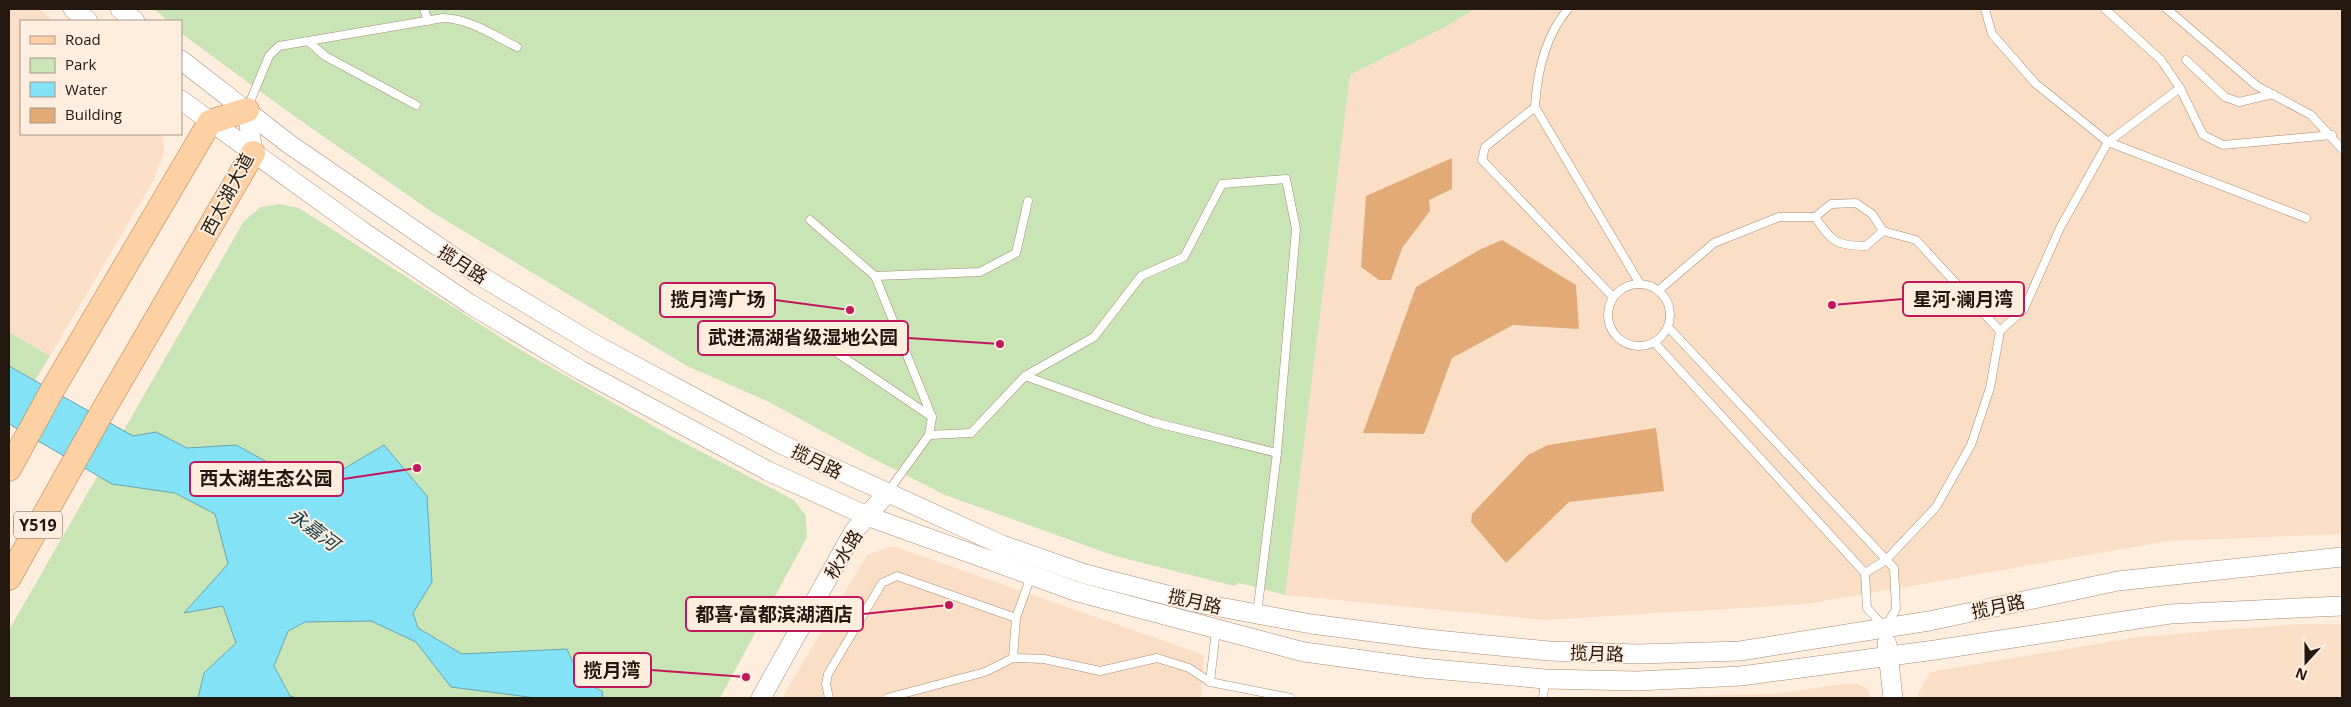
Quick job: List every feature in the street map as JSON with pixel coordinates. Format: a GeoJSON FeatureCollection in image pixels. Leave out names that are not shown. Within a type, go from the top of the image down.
{"type":"FeatureCollection","features":[{"type":"Feature","properties":{"kind":"main road"},"geometry":{"type":"LineString","coordinates":[[9,469],[54,387],[210,122],[247,110]]}},
{"type":"Feature","properties":{"kind":"main road","name":"西太湖大道"},"geometry":{"type":"LineString","coordinates":[[9,578],[101,414],[253,153]]}},
{"type":"Feature","properties":{"kind":"street"},"geometry":{"type":"LineString","coordinates":[[73,9],[87,20]]}},
{"type":"Feature","properties":{"kind":"street"},"geometry":{"type":"LineString","coordinates":[[120,9],[134,20]]}},
{"type":"Feature","properties":{"kind":"street","name":"揽月路"},"geometry":{"type":"LineString","coordinates":[[182,61],[289,144],[376,206],[484,278],[577,334],[781,444],[1002,545],[1085,574],[1198,603],[1311,624],[1436,640],[1549,651],[1638,654],[1740,650],[1885,628],[2118,581],[2342,557]]}},
{"type":"Feature","properties":{"kind":"street","name":"揽月路"},"geometry":{"type":"LineString","coordinates":[[182,101],[253,153],[470,304],[550,352],[768,471],[867,516],[1078,592],[1304,652],[1422,668],[1545,679],[1638,681],[1741,676],[2170,614],[2342,606]]}},
{"type":"Feature","properties":{"kind":"street","name":"西太湖大道"},"geometry":{"type":"LineString","coordinates":[[247,110],[253,153]]}},
{"type":"Feature","properties":{"kind":"street","name":"秋水路"},"geometry":{"type":"LineString","coordinates":[[761,698],[854,531],[887,493]]}},
{"type":"Feature","properties":{"kind":"street"},"geometry":{"type":"LineString","coordinates":[[1885,628],[1893,698]]}},
{"type":"Feature","properties":{"kind":"lane"},"geometry":{"type":"LineString","coordinates":[[424,9],[428,21]]}},
{"type":"Feature","properties":{"kind":"lane"},"geometry":{"type":"LineString","coordinates":[[1568,9],[1543,52],[1536,81],[1534,106],[1640,284]]}},
{"type":"Feature","properties":{"kind":"lane"},"geometry":{"type":"LineString","coordinates":[[1985,9],[1992,34],[2030,77],[2108,142],[2306,218]]}},
{"type":"Feature","properties":{"kind":"lane"},"geometry":{"type":"LineString","coordinates":[[2105,9],[2162,60],[2180,88],[2203,135],[2223,145],[2332,135]]}},
{"type":"Feature","properties":{"kind":"lane"},"geometry":{"type":"LineString","coordinates":[[2167,9],[2258,86],[2311,114],[2332,135],[2342,149]]}},
{"type":"Feature","properties":{"kind":"lane"},"geometry":{"type":"LineString","coordinates":[[247,110],[269,56],[280,46],[428,21],[459,19],[517,47]]}},
{"type":"Feature","properties":{"kind":"lane"},"geometry":{"type":"LineString","coordinates":[[308,41],[325,56],[416,105]]}},
{"type":"Feature","properties":{"kind":"lane"},"geometry":{"type":"LineString","coordinates":[[2186,60],[2225,96],[2239,102],[2273,94]]}},
{"type":"Feature","properties":{"kind":"lane"},"geometry":{"type":"LineString","coordinates":[[1865,573],[1886,560],[1936,507],[1971,445],[1990,388],[2000,331],[2024,310],[2060,228],[2108,142],[2180,88]]}},
{"type":"Feature","properties":{"kind":"lane"},"geometry":{"type":"LineString","coordinates":[[1534,106],[1485,147],[1482,160],[1613,298]]}},
{"type":"Feature","properties":{"kind":"lane"},"geometry":{"type":"LineString","coordinates":[[929,435],[971,433],[1025,376],[1094,338],[1141,276],[1184,257],[1222,184],[1286,178],[1296,229],[1277,453],[1257,614]]}},
{"type":"Feature","properties":{"kind":"lane"},"geometry":{"type":"LineString","coordinates":[[875,276],[980,272],[1016,253],[1028,201]]}},
{"type":"Feature","properties":{"kind":"lane"},"geometry":{"type":"LineString","coordinates":[[1659,290],[1714,243],[1779,217],[1815,217],[1832,204],[1856,203],[1872,214],[1883,231],[1916,240],[2000,331]]}},
{"type":"Feature","properties":{"kind":"lane"},"geometry":{"type":"LineString","coordinates":[[1815,217],[1827,235],[1845,246],[1866,246],[1883,231]]}},
{"type":"Feature","properties":{"kind":"lane"},"geometry":{"type":"LineString","coordinates":[[810,220],[875,276],[932,417],[929,435],[887,493]]}},
{"type":"Feature","properties":{"kind":"lane"},"geometry":{"type":"LineString","coordinates":[[1640,284],[1659,290],[1666,298],[1670,308],[1670,318],[1668,327],[1654,342],[1644,346],[1634,346],[1616,336],[1610,327],[1608,317],[1609,307],[1613,298],[1629,285],[1640,284]]}},
{"type":"Feature","properties":{"kind":"lane"},"geometry":{"type":"LineString","coordinates":[[1654,342],[1865,573],[1867,608],[1885,628],[1896,608],[1894,568],[1668,327]]}},
{"type":"Feature","properties":{"kind":"lane"},"geometry":{"type":"LineString","coordinates":[[806,332],[932,417]]}},
{"type":"Feature","properties":{"kind":"lane"},"geometry":{"type":"LineString","coordinates":[[1025,376],[1153,422],[1277,453]]}},
{"type":"Feature","properties":{"kind":"lane"},"geometry":{"type":"LineString","coordinates":[[830,698],[826,684],[828,674],[882,582],[897,576],[1016,618]]}},
{"type":"Feature","properties":{"kind":"lane"},"geometry":{"type":"LineString","coordinates":[[1013,658],[1016,618],[1031,576]]}},
{"type":"Feature","properties":{"kind":"lane"},"geometry":{"type":"LineString","coordinates":[[1210,682],[1216,630]]}},
{"type":"Feature","properties":{"kind":"lane"},"geometry":{"type":"LineString","coordinates":[[887,698],[985,672],[1013,658],[1044,659],[1100,671],[1157,658],[1189,668],[1210,682],[1291,698]]}},
{"type":"Feature","properties":{"kind":"lane"},"geometry":{"type":"LineString","coordinates":[[1544,698],[1545,679]]}},
{"type":"Feature","properties":{"kind":"shaded area"},"geometry":{"type":"Polygon","coordinates":[[[9,9],[40,9],[52,20],[20,20],[20,135],[163,135],[164,153],[152,183],[50,356],[9,332],[9,9]]]}},
{"type":"Feature","properties":{"kind":"shaded area"},"geometry":{"type":"Polygon","coordinates":[[[1474,9],[2342,9],[2342,534],[2169,541],[1807,604],[1545,620],[1285,595],[1350,75],[1449,25],[1474,9]]]}},
{"type":"Feature","properties":{"kind":"shaded area"},"geometry":{"type":"Polygon","coordinates":[[[893,546],[1204,655],[1201,698],[782,698],[867,555],[893,546]]]}},
{"type":"Feature","properties":{"kind":"shaded area"},"geometry":{"type":"Polygon","coordinates":[[[2298,624],[2342,624],[2342,698],[1919,698],[1918,694],[1930,672],[2138,637],[2298,624]]]}},
{"type":"Feature","properties":{"kind":"shaded area"},"geometry":{"type":"Polygon","coordinates":[[[1843,684],[1858,684],[1867,689],[1871,698],[1565,698],[1774,694],[1843,684]]]}},
{"type":"Feature","properties":{"kind":"green space"},"geometry":{"type":"Polygon","coordinates":[[[154,9],[1474,9],[1449,25],[1350,75],[1285,595],[1239,583],[1234,586],[1115,556],[945,495],[769,402],[687,366],[432,212],[287,111],[182,34],[182,20],[167,20],[154,9]]]}},
{"type":"Feature","properties":{"kind":"green space"},"geometry":{"type":"Polygon","coordinates":[[[280,204],[299,208],[519,349],[671,436],[794,500],[806,516],[807,537],[720,698],[9,698],[9,630],[244,221],[261,207],[280,204]]]}},
{"type":"Feature","properties":{"kind":"green space"},"geometry":{"type":"Polygon","coordinates":[[[9,332],[50,356],[9,423],[9,332]]]}},
{"type":"Feature","properties":{"kind":"water","name":"永嘉河"},"geometry":{"type":"Polygon","coordinates":[[[9,366],[133,436],[156,432],[187,448],[236,445],[313,487],[384,445],[427,496],[432,582],[413,613],[418,628],[462,654],[567,649],[581,681],[602,691],[603,698],[536,698],[451,687],[416,642],[371,621],[305,622],[288,631],[274,666],[290,696],[296,698],[198,698],[204,673],[236,643],[223,606],[184,613],[228,564],[215,514],[175,493],[112,484],[9,424],[9,366]]]}},
{"type":"Feature","properties":{"kind":"building"},"geometry":{"type":"Polygon","coordinates":[[[1452,158],[1452,189],[1429,200],[1430,211],[1402,248],[1391,280],[1379,280],[1361,267],[1366,196],[1452,158]]]}},
{"type":"Feature","properties":{"kind":"building"},"geometry":{"type":"Polygon","coordinates":[[[1502,240],[1576,285],[1579,329],[1513,325],[1452,358],[1424,434],[1363,433],[1416,287],[1479,250],[1502,240]]]}},
{"type":"Feature","properties":{"kind":"building"},"geometry":{"type":"Polygon","coordinates":[[[1656,428],[1664,491],[1569,502],[1506,563],[1471,522],[1472,514],[1528,455],[1548,445],[1656,428]]]}},
{"type":"Feature","properties":{"kind":"place","name":"星河·澜月湾"},"geometry":{"type":"Point","coordinates":[1832,305]}},
{"type":"Feature","properties":{"kind":"place","name":"揽月湾广场"},"geometry":{"type":"Point","coordinates":[850,310]}},
{"type":"Feature","properties":{"kind":"place","name":"武进滆湖省级湿地公园"},"geometry":{"type":"Point","coordinates":[1000,344]}},
{"type":"Feature","properties":{"kind":"place","name":"西太湖生态公园"},"geometry":{"type":"Point","coordinates":[417,468]}},
{"type":"Feature","properties":{"kind":"place","name":"都喜·富都滨湖酒店"},"geometry":{"type":"Point","coordinates":[949,605]}},
{"type":"Feature","properties":{"kind":"place","name":"揽月湾"},"geometry":{"type":"Point","coordinates":[746,677]}}]}
